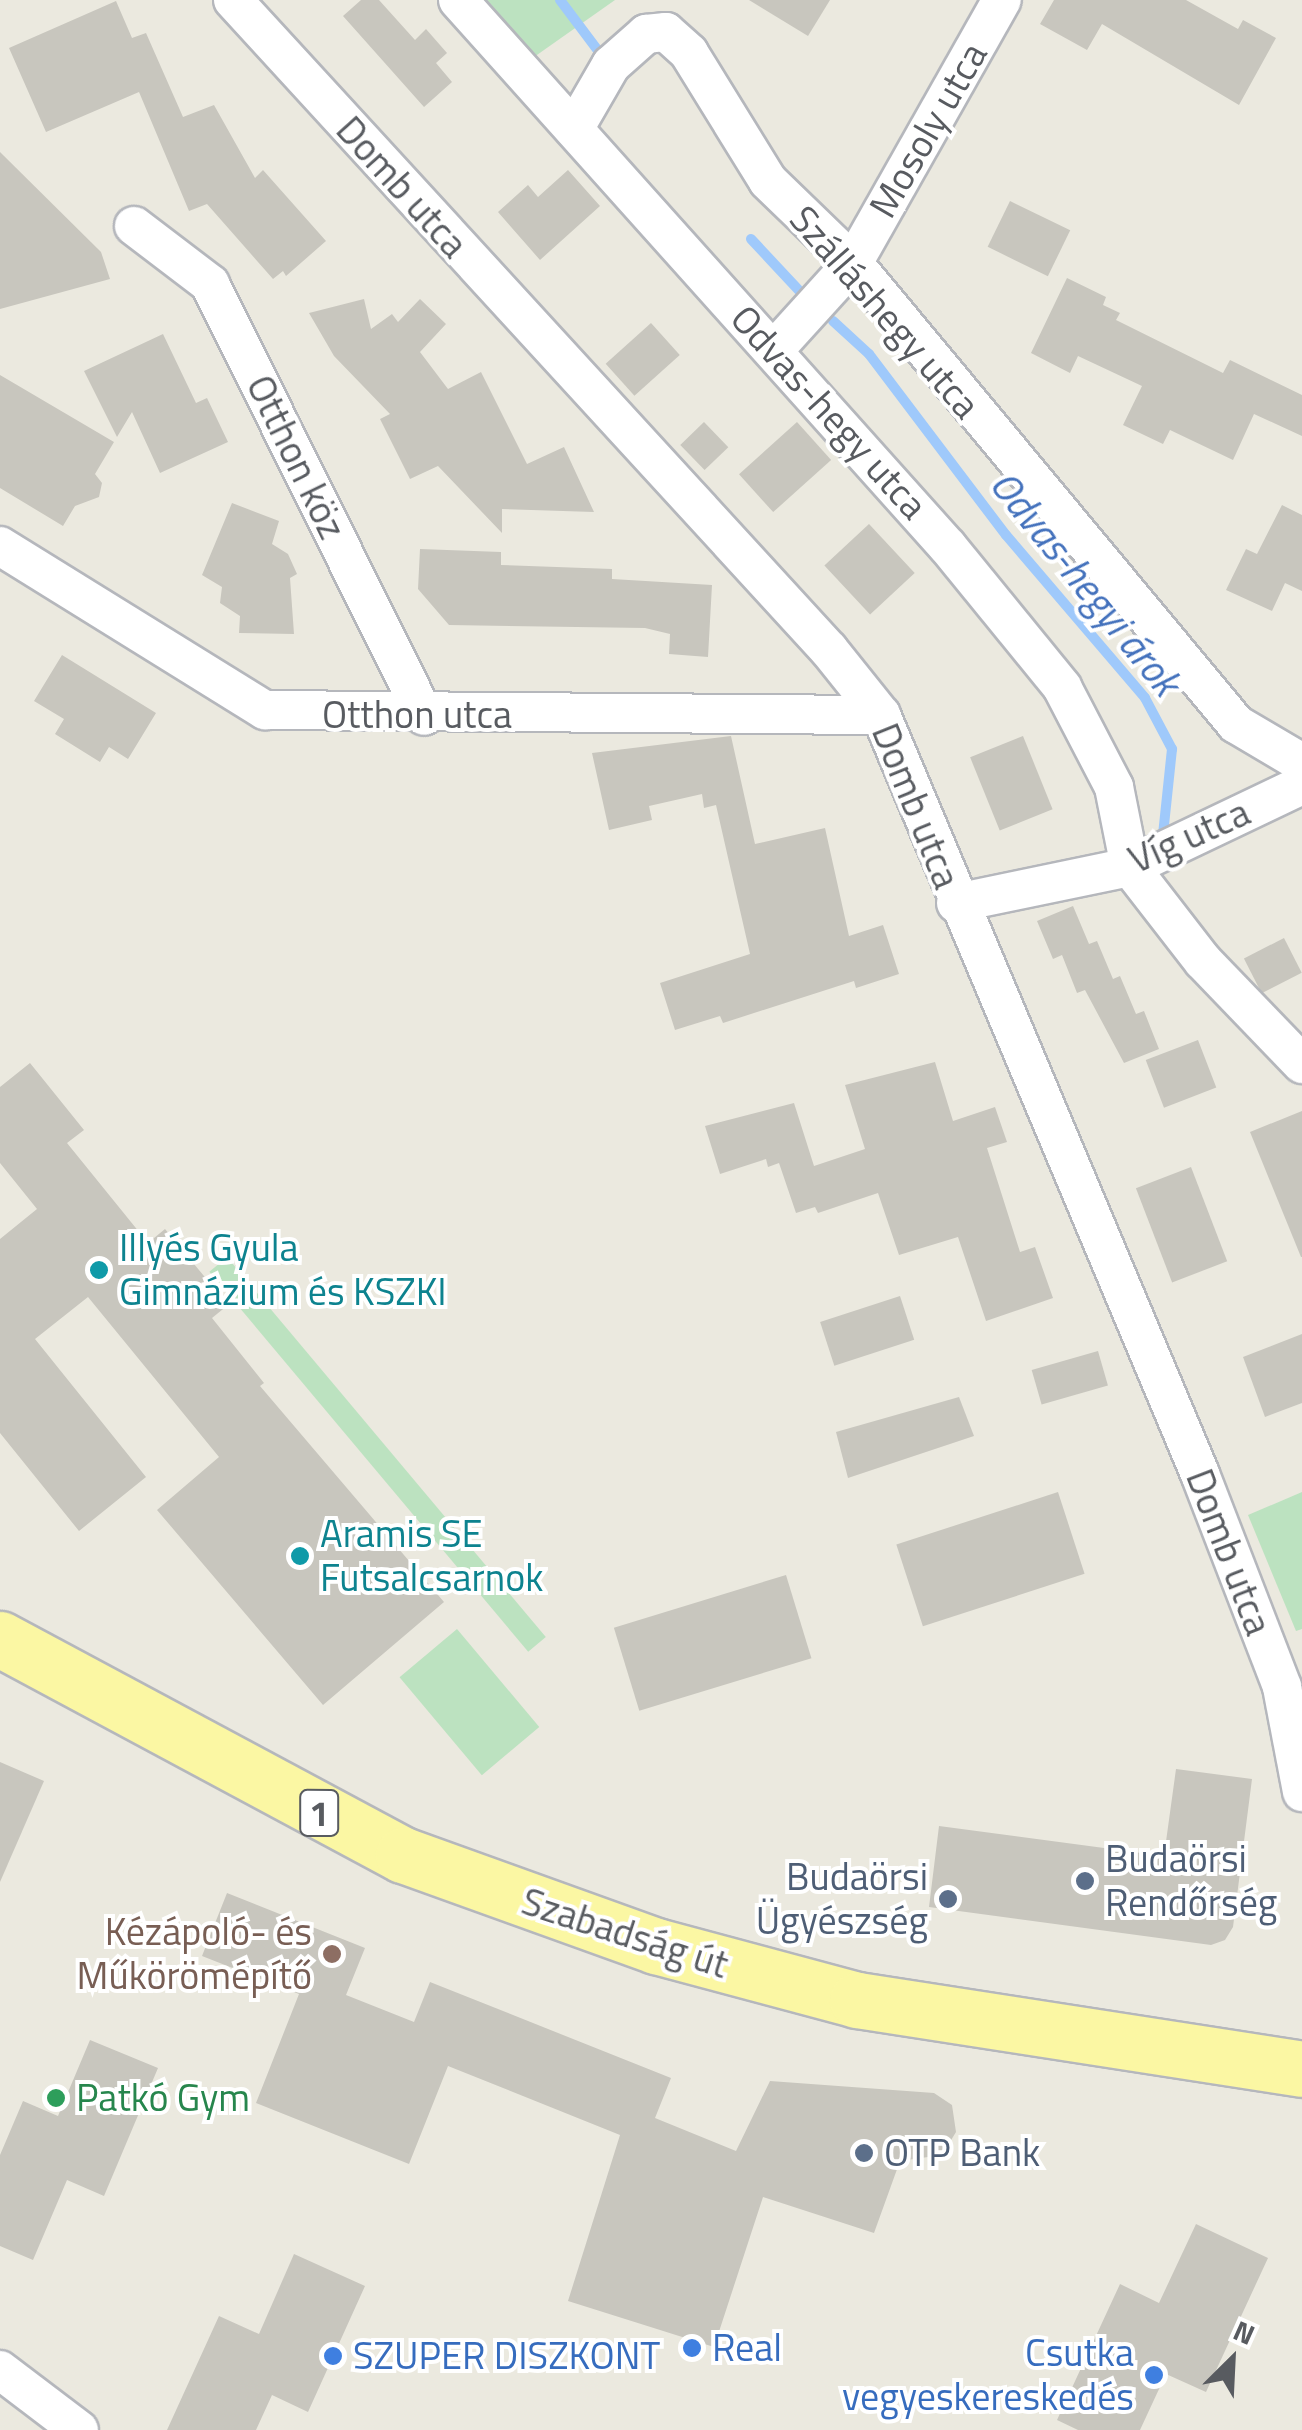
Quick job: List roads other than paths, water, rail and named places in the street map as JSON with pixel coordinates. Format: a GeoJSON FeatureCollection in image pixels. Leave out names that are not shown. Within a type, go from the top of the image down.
{"type":"FeatureCollection","features":[{"type":"Feature","properties":{"kind":"main road","name":"Szabadság út"},"geometry":{"type":"LineString","coordinates":[[0,1640],[358,1834],[618,1934],[857,2000],[1302,2068]]}},
{"type":"Feature","properties":{"kind":"street","name":"Domb utca"},"geometry":{"type":"LineString","coordinates":[[233,0],[829,650],[882,715],[956,904],[1292,1687],[1302,1792]]}},
{"type":"Feature","properties":{"kind":"street","name":"Odvas-hegy utca"},"geometry":{"type":"LineString","coordinates":[[458,0],[774,350],[1062,687],[1114,787],[1130,867]]}},
{"type":"Feature","properties":{"kind":"street","name":"Mosoly utca"},"geometry":{"type":"LineString","coordinates":[[774,350],[853,263],[1002,0]]}},
{"type":"Feature","properties":{"kind":"street","name":"Szálláshegy utca"},"geometry":{"type":"LineString","coordinates":[[574,129],[611,65],[646,34],[666,32],[689,53],[768,181],[853,263],[1236,724],[1302,763]]}},
{"type":"Feature","properties":{"kind":"street","name":"Otthon köz"},"geometry":{"type":"LineString","coordinates":[[134,226],[210,284],[424,716]]}},
{"type":"Feature","properties":{"kind":"street","name":"Otthon utca"},"geometry":{"type":"LineString","coordinates":[[0,546],[265,710],[424,716],[882,715]]}},
{"type":"Feature","properties":{"kind":"street","name":"Víg utca"},"geometry":{"type":"LineString","coordinates":[[956,904],[1130,867],[1302,786]]}},
{"type":"Feature","properties":{"kind":"street"},"geometry":{"type":"LineString","coordinates":[[1130,867],[1203,961],[1302,1064]]}},
{"type":"Feature","properties":{"kind":"street"},"geometry":{"type":"LineString","coordinates":[[0,2370],[79,2430]]}},
{"type":"Feature","properties":{"kind":"waterway","name":"Odvas-hegyi árok"},"geometry":{"type":"LineString","coordinates":[[560,0],[602,56]]}},
{"type":"Feature","properties":{"kind":"waterway","name":"Odvas-hegyi árok"},"geometry":{"type":"LineString","coordinates":[[751,239],[805,297]]}},
{"type":"Feature","properties":{"kind":"waterway","name":"Odvas-hegyi árok"},"geometry":{"type":"LineString","coordinates":[[833,321],[869,354],[1006,535],[1145,698],[1172,749],[1162,844]]}},
{"type":"Feature","properties":{"kind":"place","name":"Illyés Gyula Gimnázium és KSZKI"},"geometry":{"type":"Point","coordinates":[99,1270]}},
{"type":"Feature","properties":{"kind":"place","name":"Aramis SE Futsalcsarnok"},"geometry":{"type":"Point","coordinates":[300,1556]}},
{"type":"Feature","properties":{"kind":"place","name":"Budaörsi Rendőrség"},"geometry":{"type":"Point","coordinates":[1085,1881]}},
{"type":"Feature","properties":{"kind":"place","name":"Budaörsi Ügyészség"},"geometry":{"type":"Point","coordinates":[948,1899]}},
{"type":"Feature","properties":{"kind":"place","name":"Kézápoló- és Műkörömépítő"},"geometry":{"type":"Point","coordinates":[332,1954]}},
{"type":"Feature","properties":{"kind":"place","name":"Patkó Gym"},"geometry":{"type":"Point","coordinates":[56,2098]}},
{"type":"Feature","properties":{"kind":"place","name":"OTP Bank"},"geometry":{"type":"Point","coordinates":[864,2153]}},
{"type":"Feature","properties":{"kind":"place","name":"Real"},"geometry":{"type":"Point","coordinates":[692,2348]}},
{"type":"Feature","properties":{"kind":"place","name":"SZUPER DISZKONT"},"geometry":{"type":"Point","coordinates":[333,2356]}},
{"type":"Feature","properties":{"kind":"place","name":"Csutka vegyeskereskedés"},"geometry":{"type":"Point","coordinates":[1154,2375]}}]}
